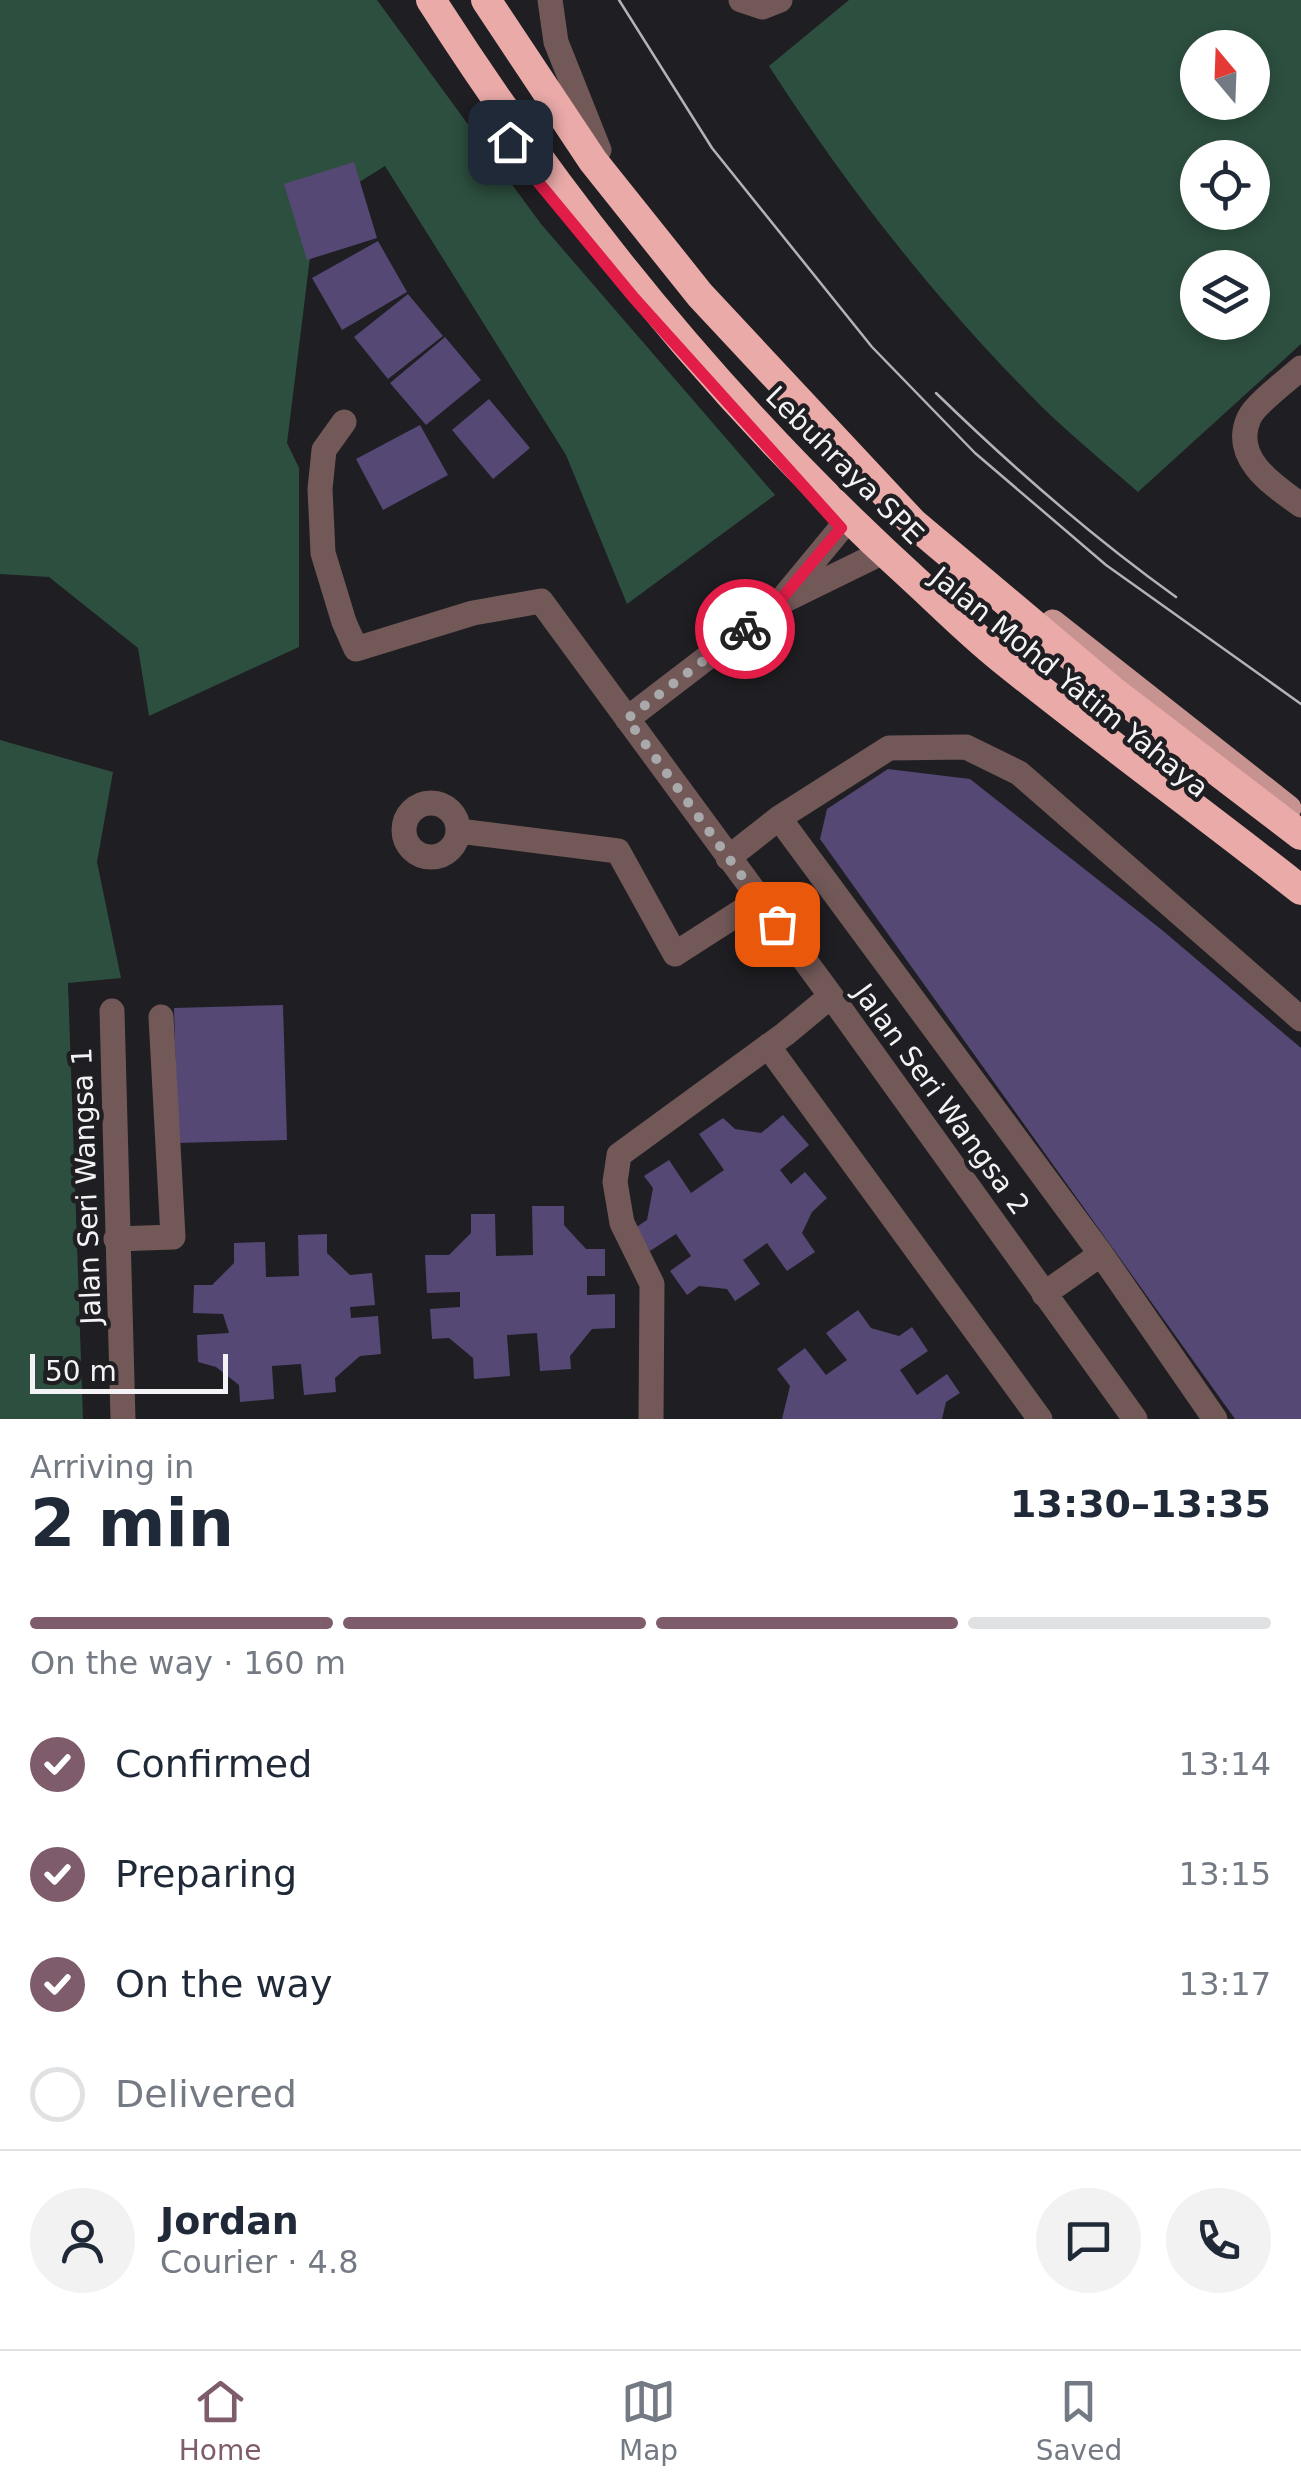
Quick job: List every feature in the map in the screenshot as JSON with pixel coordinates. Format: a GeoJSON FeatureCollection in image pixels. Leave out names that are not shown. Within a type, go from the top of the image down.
{"type":"FeatureCollection","features":[{"type":"Feature","properties":{"kind":"highway","name":"Lebuhraya SPE"},"geometry":{"type":"LineString","coordinates":[[486,0],[593,161],[700,296],[913,523],[1115,693],[1301,835]]}},
{"type":"Feature","properties":{"kind":"highway","name":"Lebuhraya SPE"},"geometry":{"type":"LineString","coordinates":[[432,14],[601,246],[760,429],[842,515],[1000,658],[1301,890]]}},
{"type":"Feature","properties":{"kind":"main road","name":"Jalan Mohd Yatim Yahaya"},"geometry":{"type":"LineString","coordinates":[[414,0],[432,14],[529,171],[646,312],[841,528],[1030,694],[1301,905]]}},
{"type":"Feature","properties":{"kind":"main road","name":"Jalan Mohd Yatim Yahaya"},"geometry":{"type":"LineString","coordinates":[[504,0],[599,150],[707,288],[924,514],[1061,629],[1301,817]]}},
{"type":"Feature","properties":{"kind":"street"},"geometry":{"type":"LineString","coordinates":[[432,14],[459,0]]}},
{"type":"Feature","properties":{"kind":"street"},"geometry":{"type":"LineString","coordinates":[[550,0],[556,42],[599,150]]}},
{"type":"Feature","properties":{"kind":"street"},"geometry":{"type":"LineString","coordinates":[[741,0],[762,7],[780,0]]}},
{"type":"Feature","properties":{"kind":"street"},"geometry":{"type":"LineString","coordinates":[[1301,368],[1249,416],[1244,444],[1261,476],[1301,505]]}},
{"type":"Feature","properties":{"kind":"street","name":"Jalan Seri Wangsa 2"},"geometry":{"type":"LineString","coordinates":[[344,422],[324,450],[320,489],[322,537],[344,622],[356,649],[473,613],[541,601],[1135,1419]]}},
{"type":"Feature","properties":{"kind":"street"},"geometry":{"type":"LineString","coordinates":[[777,604],[841,528]]}},
{"type":"Feature","properties":{"kind":"street"},"geometry":{"type":"LineString","coordinates":[[627,719],[777,604],[872,557]]}},
{"type":"Feature","properties":{"kind":"street"},"geometry":{"type":"LineString","coordinates":[[728,858],[779,818],[889,748],[966,748],[1019,773],[1301,1019]]}},
{"type":"Feature","properties":{"kind":"street"},"geometry":{"type":"LineString","coordinates":[[779,818],[1101,1254],[1215,1419]]}},
{"type":"Feature","properties":{"kind":"street"},"geometry":{"type":"LineString","coordinates":[[459,831],[618,851],[675,954],[759,900]]}},
{"type":"Feature","properties":{"kind":"street"},"geometry":{"type":"LineString","coordinates":[[652,1419],[652,1284],[622,1223],[615,1182],[619,1155],[831,996]]}},
{"type":"Feature","properties":{"kind":"street","name":"Jalan Seri Wangsa 1"},"geometry":{"type":"LineString","coordinates":[[112,1012],[124,1419]]}},
{"type":"Feature","properties":{"kind":"street"},"geometry":{"type":"LineString","coordinates":[[116,1239],[172,1238],[161,1017]]}},
{"type":"Feature","properties":{"kind":"street"},"geometry":{"type":"LineString","coordinates":[[768,1046],[1040,1419]]}},
{"type":"Feature","properties":{"kind":"street"},"geometry":{"type":"LineString","coordinates":[[1044,1294],[1101,1254]]}},
{"type":"Feature","properties":{"kind":"green space"},"geometry":{"type":"Polygon","coordinates":[[[0,0],[377,0],[541,224],[775,495],[627,604],[566,455],[385,166],[316,209],[287,443],[299,468],[299,647],[149,716],[138,648],[49,577],[0,574],[0,0]]]}},
{"type":"Feature","properties":{"kind":"green space"},"geometry":{"type":"Polygon","coordinates":[[[849,0],[1301,0],[1301,344],[1138,492],[1041,406],[966,327],[830,156],[769,66],[849,0]]]}},
{"type":"Feature","properties":{"kind":"green space"},"geometry":{"type":"Polygon","coordinates":[[[0,740],[113,772],[97,862],[121,978],[68,983],[83,1419],[0,1419],[0,740]]]}},
{"type":"Feature","properties":{"kind":"building"},"geometry":{"type":"Polygon","coordinates":[[[354,162],[377,238],[307,260],[284,184],[354,162]]]}},
{"type":"Feature","properties":{"kind":"building"},"geometry":{"type":"Polygon","coordinates":[[[378,241],[407,292],[342,330],[312,278],[378,241]]]}},
{"type":"Feature","properties":{"kind":"building"},"geometry":{"type":"Polygon","coordinates":[[[408,294],[443,336],[388,379],[354,337],[408,294]]]}},
{"type":"Feature","properties":{"kind":"building"},"geometry":{"type":"Polygon","coordinates":[[[445,337],[481,380],[426,425],[390,383],[445,337]]]}},
{"type":"Feature","properties":{"kind":"building"},"geometry":{"type":"Polygon","coordinates":[[[489,399],[530,448],[493,479],[452,430],[489,399]]]}},
{"type":"Feature","properties":{"kind":"building"},"geometry":{"type":"Polygon","coordinates":[[[420,425],[448,475],[383,510],[356,459],[420,425]]]}},
{"type":"Feature","properties":{"kind":"building"},"geometry":{"type":"Polygon","coordinates":[[[888,769],[970,779],[1162,930],[1301,1048],[1301,1419],[1235,1419],[820,839],[827,809],[888,769]]]}},
{"type":"Feature","properties":{"kind":"building"},"geometry":{"type":"Polygon","coordinates":[[[283,1005],[287,1140],[178,1143],[174,1008],[283,1005]]]}},
{"type":"Feature","properties":{"kind":"building"},"geometry":{"type":"Polygon","coordinates":[[[783,1115],[809,1145],[780,1170],[791,1184],[805,1172],[827,1198],[812,1212],[802,1233],[815,1252],[787,1271],[767,1243],[743,1260],[760,1284],[735,1301],[727,1289],[699,1286],[687,1295],[670,1271],[691,1256],[676,1234],[650,1251],[635,1228],[647,1220],[653,1188],[644,1176],[669,1160],[691,1193],[724,1170],[699,1134],[723,1118],[735,1129],[761,1133],[783,1115]]]}},
{"type":"Feature","properties":{"kind":"building"},"geometry":{"type":"Polygon","coordinates":[[[532,1206],[564,1206],[564,1225],[586,1249],[605,1249],[605,1276],[587,1276],[587,1295],[615,1294],[615,1328],[592,1329],[570,1356],[571,1369],[540,1371],[537,1333],[507,1335],[510,1376],[474,1379],[473,1358],[449,1338],[432,1339],[430,1309],[460,1307],[460,1292],[427,1293],[425,1255],[449,1255],[471,1233],[471,1214],[495,1214],[496,1256],[533,1255],[532,1206]]]}},
{"type":"Feature","properties":{"kind":"building"},"geometry":{"type":"Polygon","coordinates":[[[327,1234],[327,1253],[350,1275],[372,1273],[375,1305],[350,1307],[351,1318],[378,1316],[381,1354],[360,1356],[335,1378],[336,1392],[304,1395],[301,1364],[272,1366],[274,1399],[240,1402],[239,1385],[216,1367],[198,1362],[197,1335],[229,1333],[223,1314],[193,1313],[194,1285],[212,1285],[234,1263],[234,1243],[265,1242],[266,1277],[299,1276],[298,1235],[327,1234]]]}},
{"type":"Feature","properties":{"kind":"building"},"geometry":{"type":"Polygon","coordinates":[[[858,1310],[871,1328],[899,1336],[912,1327],[928,1351],[900,1370],[917,1395],[947,1374],[960,1393],[946,1402],[942,1419],[782,1419],[790,1386],[777,1369],[805,1348],[826,1375],[847,1360],[826,1333],[858,1310]]]}},
{"type":"Feature","properties":{"kind":"tram line"},"geometry":{"type":"LineString","coordinates":[[619,0],[712,148],[872,347],[975,453],[1106,565],[1301,704]]}},
{"type":"Feature","properties":{"kind":"tram line"},"geometry":{"type":"LineString","coordinates":[[936,393],[1052,500],[1176,597]]}},
{"type":"Feature","properties":{"kind":"way so far"},"geometry":{"type":"LineString","coordinates":[[745,629],[627,719],[777,924]]}},
{"type":"Feature","properties":{"kind":"route"},"geometry":{"type":"LineString","coordinates":[[510,142],[529,171],[634,298],[841,528],[777,604],[745,629]]}}]}
